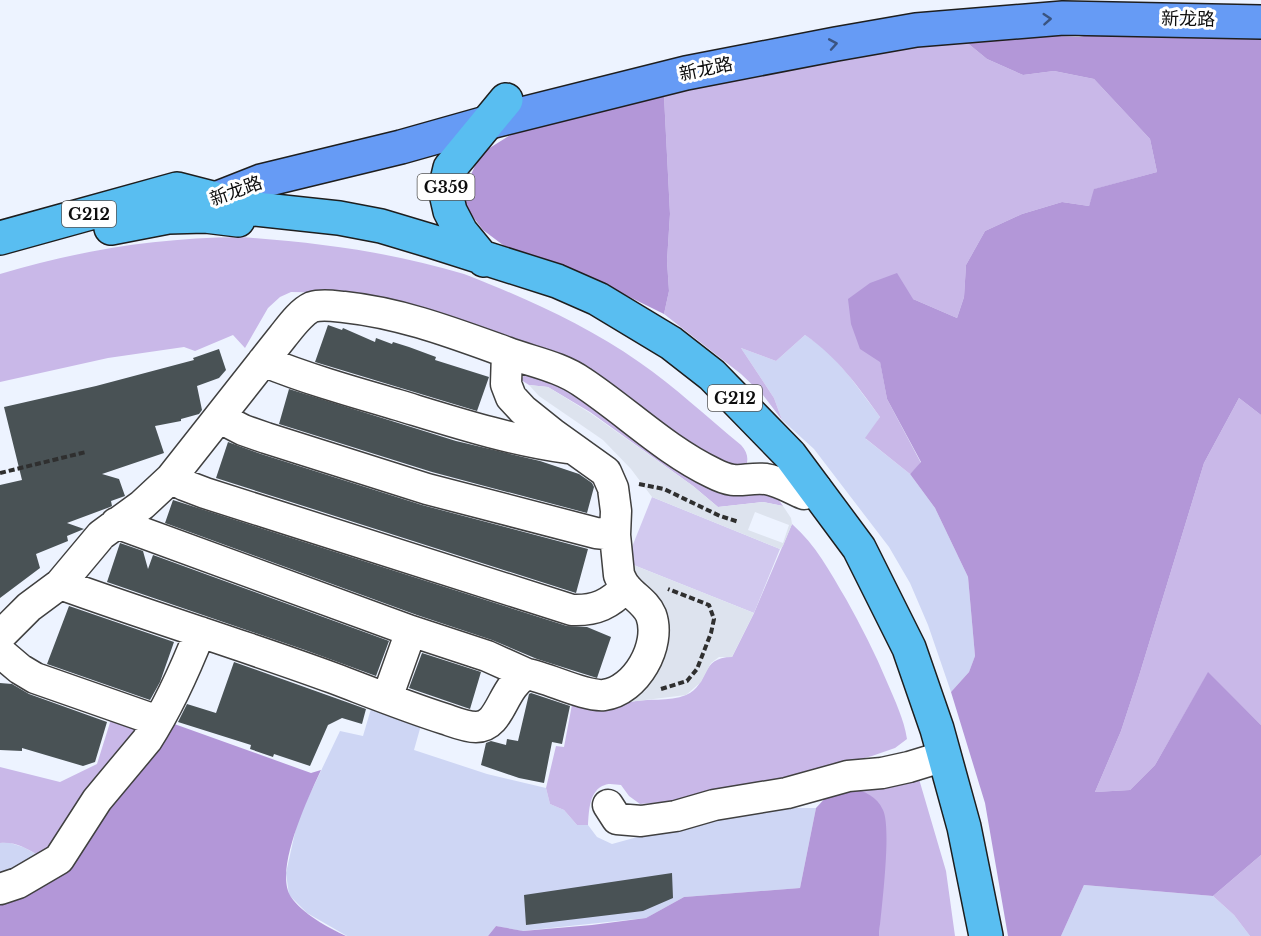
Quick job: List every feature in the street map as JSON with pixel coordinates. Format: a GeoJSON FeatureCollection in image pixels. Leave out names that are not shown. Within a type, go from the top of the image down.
{"type":"FeatureCollection","features":[{"type":"Feature","properties":{"kind":"highway","name":"G359"},"geometry":{"type":"LineString","coordinates":[[491,268],[461,232],[450,211],[446,189],[450,168],[496,112]]}},
{"type":"Feature","properties":{"kind":"highway","name":"G212"},"geometry":{"type":"LineString","coordinates":[[0,238],[173,203],[217,198],[255,209],[339,218],[381,226],[491,268]]}},
{"type":"Feature","properties":{"kind":"highway","name":"G212"},"geometry":{"type":"LineString","coordinates":[[0,260],[96,231],[173,203],[205,216],[328,233],[556,281],[598,299],[671,343],[712,375],[790,455],[810,491],[859,548],[893,615],[922,683],[938,759],[969,936]]}},
{"type":"Feature","properties":{"kind":"highway","name":"G212"},"geometry":{"type":"LineString","coordinates":[[938,759],[974,871],[986,936]]}},
{"type":"Feature","properties":{"kind":"main road","name":"新龙路"},"geometry":{"type":"LineString","coordinates":[[217,198],[261,181],[401,147],[616,72],[833,21],[924,9],[1024,0]]}},
{"type":"Feature","properties":{"kind":"main road","name":"新龙路"},"geometry":{"type":"LineString","coordinates":[[1174,0],[1261,4]]}},
{"type":"Feature","properties":{"kind":"main road","name":"新龙路"},"geometry":{"type":"LineString","coordinates":[[173,203],[281,154],[450,116],[496,112],[686,73],[916,30],[1062,18],[1261,22]]}},
{"type":"Feature","properties":{"kind":"street"},"geometry":{"type":"LineString","coordinates":[[0,636],[29,607],[60,584],[101,535],[149,499],[171,478],[298,318],[312,308],[328,305],[404,317],[536,361],[581,381],[668,447],[713,474],[729,481],[765,479],[810,491]]}},
{"type":"Feature","properties":{"kind":"street"},"geometry":{"type":"LineString","coordinates":[[116,523],[411,632],[487,656],[527,674],[603,695],[629,684],[642,669],[650,646],[651,615],[641,601],[626,587],[619,575],[613,488],[606,472],[523,410],[511,397],[506,384],[507,353]]}},
{"type":"Feature","properties":{"kind":"street"},"geometry":{"type":"LineString","coordinates":[[263,361],[295,374],[472,428],[573,449]]}},
{"type":"Feature","properties":{"kind":"street"},"geometry":{"type":"LineString","coordinates":[[220,418],[243,430],[266,438],[427,489],[596,533],[615,535]]}},
{"type":"Feature","properties":{"kind":"street"},"geometry":{"type":"LineString","coordinates":[[171,478],[205,493],[572,610],[586,610],[607,604],[626,587]]}},
{"type":"Feature","properties":{"kind":"street"},"geometry":{"type":"LineString","coordinates":[[60,584],[285,661],[428,714],[477,727],[488,724],[496,717],[510,688],[518,679],[527,674]]}},
{"type":"Feature","properties":{"kind":"street"},"geometry":{"type":"LineString","coordinates":[[0,889],[18,883],[59,859],[97,800],[147,740],[179,686],[200,632]]}},
{"type":"Feature","properties":{"kind":"street"},"geometry":{"type":"LineString","coordinates":[[387,698],[411,632]]}},
{"type":"Feature","properties":{"kind":"street"},"geometry":{"type":"LineString","coordinates":[[0,652],[35,678],[158,721]]}},
{"type":"Feature","properties":{"kind":"street"},"geometry":{"type":"LineString","coordinates":[[608,805],[617,819],[640,821],[676,816],[714,805],[788,793],[848,776],[882,773],[938,759]]}},
{"type":"Feature","properties":{"kind":"path"},"geometry":{"type":"LineString","coordinates":[[0,473],[86,452]]}},
{"type":"Feature","properties":{"kind":"path"},"geometry":{"type":"LineString","coordinates":[[613,488],[642,484],[664,489],[720,516],[739,522]]}},
{"type":"Feature","properties":{"kind":"shaded area"},"geometry":{"type":"Polygon","coordinates":[[[1104,32],[1261,36],[1261,415],[1239,398],[1204,463],[1121,731],[1095,792],[1130,790],[1155,765],[1208,672],[1261,725],[1261,855],[1213,896],[1084,885],[1061,936],[1008,936],[985,803],[951,692],[969,672],[975,656],[968,577],[935,508],[910,474],[921,462],[887,399],[880,362],[860,349],[851,324],[848,299],[870,283],[897,273],[913,299],[957,318],[964,297],[966,265],[985,231],[1022,214],[1062,202],[1089,206],[1094,189],[1157,172],[1150,139],[1094,79],[1054,71],[1023,75],[987,59],[965,41],[1041,35],[1079,37],[1104,32]]]}},
{"type":"Feature","properties":{"kind":"shaded area"},"geometry":{"type":"Polygon","coordinates":[[[965,41],[987,59],[1023,75],[1054,71],[1094,79],[1150,139],[1157,172],[1095,189],[1089,206],[1062,202],[1022,214],[985,231],[966,265],[964,297],[957,318],[913,299],[880,361],[887,399],[921,463],[910,474],[865,438],[880,417],[837,363],[805,335],[776,361],[741,348],[774,398],[782,420],[763,395],[741,374],[664,314],[669,291],[667,261],[670,214],[664,96],[762,73],[870,53],[965,41]]]}},
{"type":"Feature","properties":{"kind":"shaded area"},"geometry":{"type":"Polygon","coordinates":[[[664,96],[670,214],[667,261],[669,291],[664,314],[581,273],[553,266],[503,245],[483,230],[467,209],[464,191],[480,154],[515,132],[664,96]]]}},
{"type":"Feature","properties":{"kind":"shaded area"},"geometry":{"type":"Polygon","coordinates":[[[240,237],[325,245],[436,266],[464,274],[528,301],[603,339],[665,382],[741,445],[747,456],[745,469],[737,472],[504,340],[454,317],[356,293],[291,292],[280,297],[268,308],[245,348],[233,335],[195,351],[184,347],[108,358],[0,382],[0,274],[60,258],[118,247],[178,240],[240,237]]]}},
{"type":"Feature","properties":{"kind":"shaded area"},"geometry":{"type":"Polygon","coordinates":[[[805,335],[827,350],[880,417],[866,439],[910,474],[935,508],[968,577],[975,656],[969,672],[951,692],[928,625],[910,583],[889,547],[814,449],[782,420],[774,398],[741,348],[776,361],[805,335]]]}},
{"type":"Feature","properties":{"kind":"shaded area"},"geometry":{"type":"Polygon","coordinates":[[[526,372],[536,372],[759,491],[776,496],[783,506],[763,502],[718,507],[693,486],[590,412],[548,387],[529,385],[521,380],[526,372]]]}},
{"type":"Feature","properties":{"kind":"shaded area"},"geometry":{"type":"Polygon","coordinates":[[[529,385],[548,387],[590,413],[693,486],[718,507],[763,502],[783,506],[792,524],[783,546],[780,549],[652,497],[631,469],[603,440],[539,396],[529,385]],[[755,512],[748,530],[783,543],[789,525],[755,512]]]}},
{"type":"Feature","properties":{"kind":"shaded area"},"geometry":{"type":"Polygon","coordinates":[[[1239,398],[1261,415],[1261,725],[1208,673],[1155,765],[1130,790],[1095,792],[1121,731],[1204,463],[1239,398]]]}},
{"type":"Feature","properties":{"kind":"shaded area"},"geometry":{"type":"Polygon","coordinates":[[[652,497],[780,549],[754,613],[626,562],[652,497]]]}},
{"type":"Feature","properties":{"kind":"shaded area"},"geometry":{"type":"Polygon","coordinates":[[[792,524],[822,559],[857,619],[896,703],[907,739],[895,748],[872,756],[711,798],[640,804],[629,796],[621,785],[607,784],[596,791],[593,796],[588,825],[577,825],[564,810],[550,804],[546,788],[556,746],[564,747],[574,694],[596,705],[611,707],[630,702],[679,697],[694,690],[709,666],[722,658],[732,657],[754,613],[792,524]]]}},
{"type":"Feature","properties":{"kind":"shaded area"},"geometry":{"type":"Polygon","coordinates":[[[626,562],[754,613],[732,657],[719,657],[711,663],[701,682],[686,695],[629,702],[640,693],[648,680],[666,616],[661,601],[626,562]]]}},
{"type":"Feature","properties":{"kind":"shaded area"},"geometry":{"type":"Polygon","coordinates":[[[373,702],[423,718],[414,750],[487,774],[546,788],[550,804],[564,810],[577,825],[588,825],[597,837],[612,844],[699,820],[786,808],[816,808],[800,888],[684,897],[646,918],[522,931],[496,926],[488,936],[347,936],[307,913],[289,895],[286,873],[298,819],[340,731],[363,736],[373,702]]]}},
{"type":"Feature","properties":{"kind":"shaded area"},"geometry":{"type":"Polygon","coordinates":[[[113,713],[143,721],[60,841],[38,855],[15,844],[0,843],[0,767],[60,782],[97,764],[113,713]]]}},
{"type":"Feature","properties":{"kind":"shaded area"},"geometry":{"type":"Polygon","coordinates":[[[166,721],[311,773],[321,770],[289,852],[286,870],[287,885],[291,897],[302,909],[323,924],[346,936],[0,936],[0,896],[13,890],[166,721]]]}},
{"type":"Feature","properties":{"kind":"shaded area"},"geometry":{"type":"Polygon","coordinates":[[[919,779],[946,871],[955,936],[879,936],[880,916],[851,787],[919,779]]]}},
{"type":"Feature","properties":{"kind":"shaded area"},"geometry":{"type":"Polygon","coordinates":[[[851,787],[874,798],[883,810],[885,820],[886,852],[879,936],[488,936],[496,926],[523,931],[646,918],[684,897],[800,888],[816,808],[830,793],[851,787]]]}},
{"type":"Feature","properties":{"kind":"shaded area"},"geometry":{"type":"Polygon","coordinates":[[[7,842],[38,855],[0,880],[0,843],[7,842]]]}},
{"type":"Feature","properties":{"kind":"shaded area"},"geometry":{"type":"Polygon","coordinates":[[[1261,855],[1261,936],[1250,936],[1234,915],[1213,896],[1261,855]]]}},
{"type":"Feature","properties":{"kind":"shaded area"},"geometry":{"type":"Polygon","coordinates":[[[1084,885],[1213,896],[1234,915],[1250,936],[1061,936],[1084,885]]]}},
{"type":"Feature","properties":{"kind":"building"},"geometry":{"type":"Polygon","coordinates":[[[328,325],[342,330],[343,328],[375,342],[376,338],[409,347],[436,357],[435,360],[489,377],[477,411],[315,362],[328,325]]]}},
{"type":"Feature","properties":{"kind":"building"},"geometry":{"type":"Polygon","coordinates":[[[219,349],[226,370],[219,378],[197,386],[202,410],[199,414],[181,419],[181,421],[155,426],[164,453],[102,474],[119,479],[125,496],[111,501],[112,506],[110,507],[67,523],[84,529],[67,536],[68,541],[36,554],[40,568],[0,598],[0,485],[22,480],[4,407],[194,360],[193,358],[219,349]]]}},
{"type":"Feature","properties":{"kind":"building"},"geometry":{"type":"Polygon","coordinates":[[[289,389],[456,441],[540,461],[579,474],[594,487],[587,513],[432,472],[279,424],[289,389]]]}},
{"type":"Feature","properties":{"kind":"building"},"geometry":{"type":"Polygon","coordinates":[[[228,442],[422,505],[588,549],[576,593],[216,478],[228,442]]]}},
{"type":"Feature","properties":{"kind":"building"},"geometry":{"type":"Polygon","coordinates":[[[173,500],[567,626],[587,627],[611,637],[597,678],[537,659],[492,640],[165,523],[173,500]]]}},
{"type":"Feature","properties":{"kind":"building"},"geometry":{"type":"Polygon","coordinates":[[[120,543],[143,551],[148,569],[153,555],[389,641],[376,676],[107,582],[120,543]]]}},
{"type":"Feature","properties":{"kind":"building"},"geometry":{"type":"Polygon","coordinates":[[[69,606],[174,642],[160,682],[150,700],[47,664],[69,606]]]}},
{"type":"Feature","properties":{"kind":"building"},"geometry":{"type":"Polygon","coordinates":[[[422,653],[481,672],[470,709],[409,688],[422,653]]]}},
{"type":"Feature","properties":{"kind":"building"},"geometry":{"type":"Polygon","coordinates":[[[234,662],[366,709],[362,724],[342,718],[328,725],[310,766],[274,754],[273,757],[250,749],[251,745],[178,722],[187,704],[216,713],[234,662]]]}},
{"type":"Feature","properties":{"kind":"building"},"geometry":{"type":"Polygon","coordinates":[[[0,683],[12,684],[29,694],[107,722],[95,762],[83,766],[22,748],[22,751],[0,750],[0,683]]]}},
{"type":"Feature","properties":{"kind":"building"},"geometry":{"type":"Polygon","coordinates":[[[531,693],[570,706],[562,744],[552,742],[544,783],[519,778],[481,765],[486,743],[491,741],[506,745],[507,739],[518,741],[531,693]]]}},
{"type":"Feature","properties":{"kind":"building"},"geometry":{"type":"Polygon","coordinates":[[[672,873],[673,898],[643,911],[526,925],[524,895],[672,873]]]}}]}
